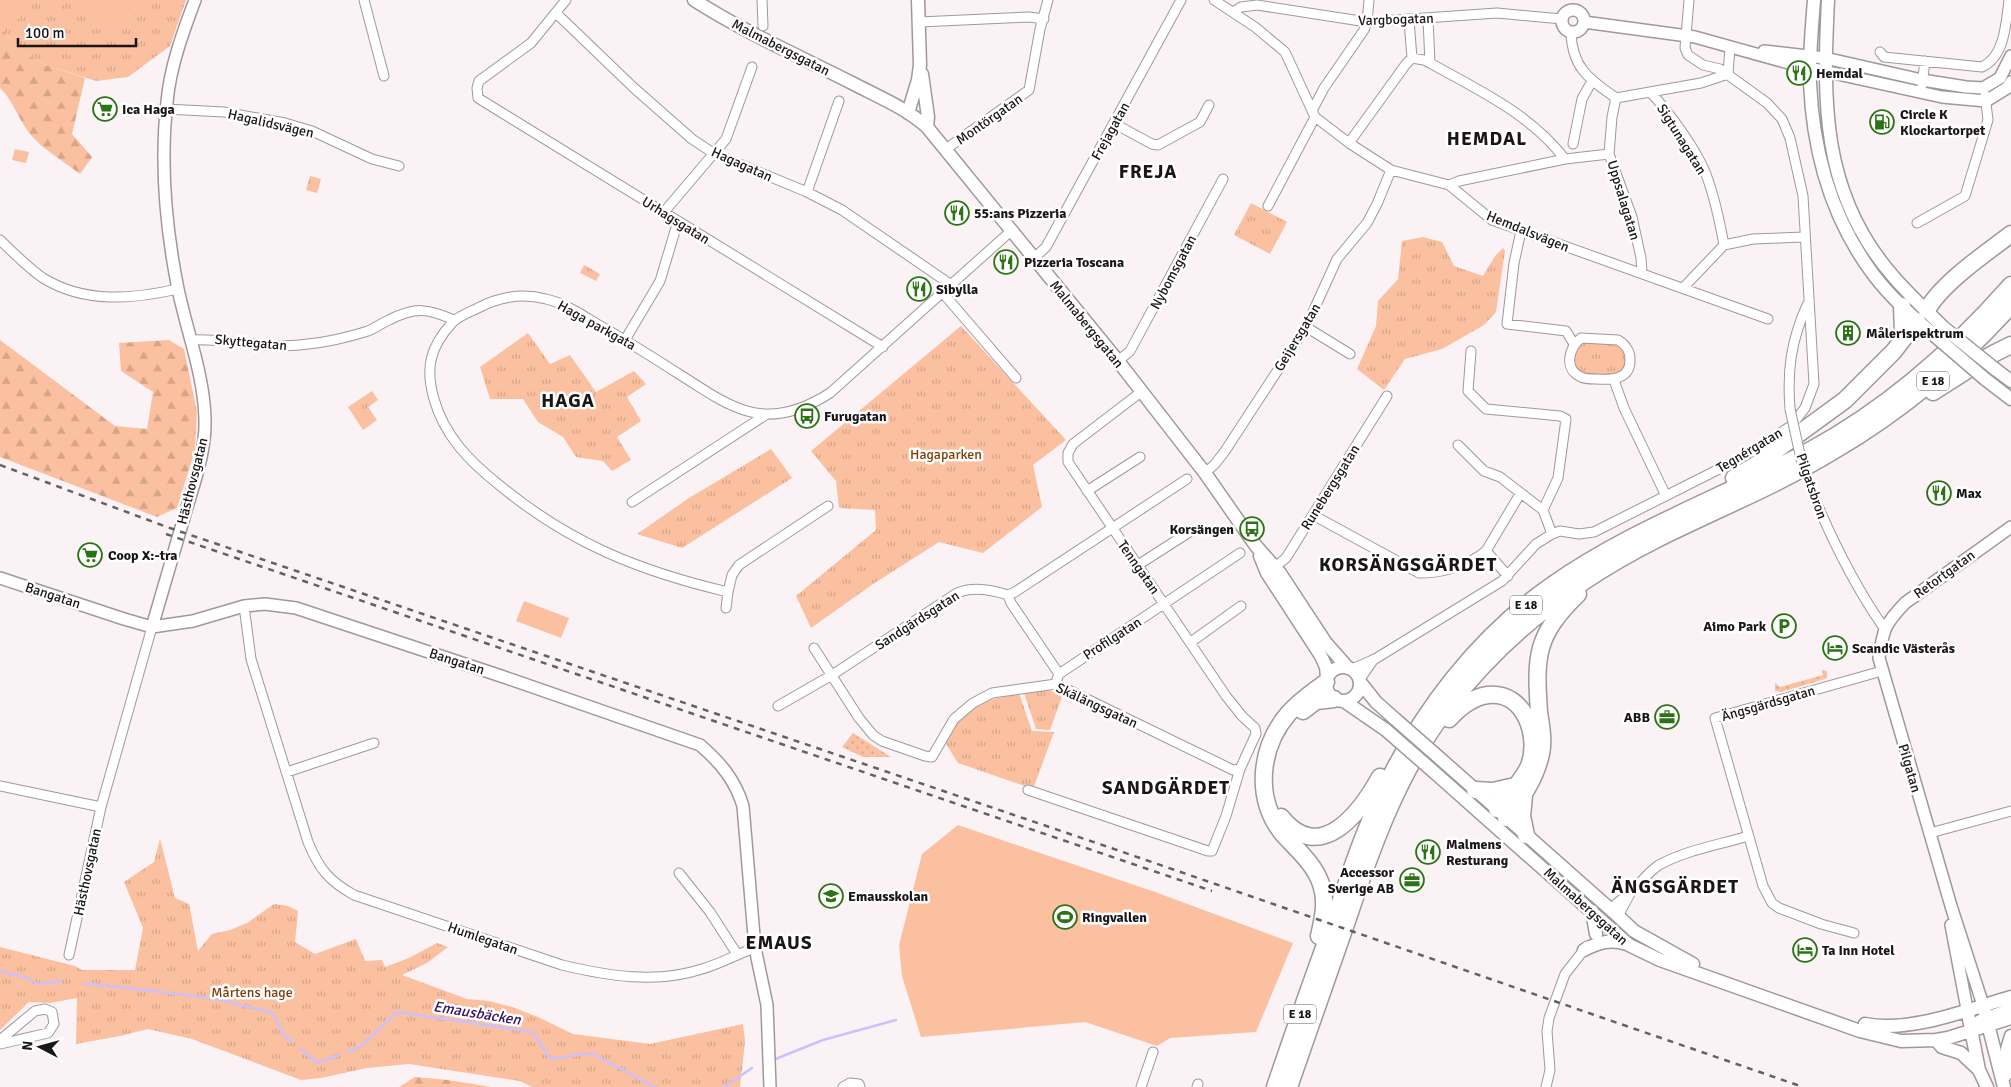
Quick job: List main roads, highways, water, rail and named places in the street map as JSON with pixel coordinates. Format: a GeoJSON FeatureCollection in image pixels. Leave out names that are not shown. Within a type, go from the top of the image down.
{"type":"FeatureCollection","features":[{"type":"Feature","properties":{"kind":"highway","name":"E 18"},"geometry":{"type":"LineString","coordinates":[[1697,506],[1699,500],[1756,464],[1845,400],[1897,346],[1930,304],[1957,277],[2011,234]]}},
{"type":"Feature","properties":{"kind":"highway","name":"E 18"},"geometry":{"type":"LineString","coordinates":[[1289,1078],[1317,966],[1370,819],[1420,722],[1478,650],[1516,613],[1549,587],[1599,556],[1809,451],[1888,400],[1926,371],[1966,335],[2011,285]]}},
{"type":"Feature","properties":{"kind":"highway","name":"E 18"},"geometry":{"type":"LineString","coordinates":[[1275,1087],[1289,1078],[1380,830],[1406,772],[1447,708],[1484,663],[1534,617],[1592,575],[1654,541],[1790,475],[1878,424],[1932,382],[1975,342],[2011,304]]}},
{"type":"Feature","properties":{"kind":"highway"},"geometry":{"type":"LineString","coordinates":[[1897,346],[1903,331],[1902,306]]}},
{"type":"Feature","properties":{"kind":"highway","name":"E 18"},"geometry":{"type":"LineString","coordinates":[[1878,424],[1891,422],[1944,385],[1996,352],[2011,345]]}},
{"type":"Feature","properties":{"kind":"highway","name":"E 18"},"geometry":{"type":"LineString","coordinates":[[1498,818],[1536,772],[1541,753],[1537,667],[1540,647],[1554,619],[1578,595],[1602,576],[1650,551],[1654,541]]}},
{"type":"Feature","properties":{"kind":"highway","name":"E 18"},"geometry":{"type":"LineString","coordinates":[[1317,966],[1316,951],[1324,907],[1321,884],[1312,866],[1273,819],[1264,794],[1263,781],[1265,760],[1279,726],[1295,706],[1327,679]]}},
{"type":"Feature","properties":{"kind":"highway","name":"E 18"},"geometry":{"type":"LineString","coordinates":[[1431,731],[1441,728],[1460,708],[1472,700],[1487,695],[1494,695],[1514,703],[1527,718],[1532,734],[1529,764],[1520,790]]}},
{"type":"Feature","properties":{"kind":"highway","name":"E 18"},"geometry":{"type":"LineString","coordinates":[[1339,700],[1316,701],[1310,704],[1290,726],[1278,748],[1270,779],[1271,793],[1278,813],[1287,824],[1300,833],[1309,835],[1322,836],[1334,833],[1355,815],[1390,760],[1401,757]]}},
{"type":"Feature","properties":{"kind":"highway"},"geometry":{"type":"LineString","coordinates":[[1475,790],[1520,790],[1526,835]]}},
{"type":"Feature","properties":{"kind":"highway","name":"E 18"},"geometry":{"type":"LineString","coordinates":[[1268,1087],[1289,1078]]}},
{"type":"Feature","properties":{"kind":"main road","name":"Malmabergsgatan"},"geometry":{"type":"LineString","coordinates":[[694,0],[750,33],[908,113],[927,127],[1118,361],[1205,473],[1271,570],[1321,656],[1326,667],[1327,679]]}},
{"type":"Feature","properties":{"kind":"main road"},"geometry":{"type":"LineString","coordinates":[[918,0],[920,65],[928,117],[927,127]]}},
{"type":"Feature","properties":{"kind":"main road"},"geometry":{"type":"LineString","coordinates":[[1814,0],[1811,62],[1812,110],[1823,170],[1830,194],[1854,246],[1874,276],[1902,306],[1922,316]]}},
{"type":"Feature","properties":{"kind":"main road"},"geometry":{"type":"LineString","coordinates":[[1828,0],[1825,65],[1826,103],[1835,164],[1844,193],[1875,252],[1922,316],[1985,379],[2011,398]]}},
{"type":"Feature","properties":{"kind":"main road"},"geometry":{"type":"LineString","coordinates":[[908,113],[918,80],[920,65]]}},
{"type":"Feature","properties":{"kind":"main road"},"geometry":{"type":"LineString","coordinates":[[1939,332],[2011,381]]}},
{"type":"Feature","properties":{"kind":"main road","name":"Malmabergsgatan"},"geometry":{"type":"LineString","coordinates":[[1271,570],[1326,643],[1350,668]]}},
{"type":"Feature","properties":{"kind":"main road"},"geometry":{"type":"LineString","coordinates":[[1338,667],[1350,668],[1360,681],[1358,692],[1353,697],[1339,700],[1326,688],[1327,679],[1332,670],[1338,667]]}},
{"type":"Feature","properties":{"kind":"main road","name":"Malmabergsgatan"},"geometry":{"type":"LineString","coordinates":[[1360,681],[1376,702],[1475,790],[1498,818],[1628,945],[1660,960],[1860,1030],[1901,1042],[1936,1040],[1978,1020]]}},
{"type":"Feature","properties":{"kind":"main road","name":"Malmabergsgatan"},"geometry":{"type":"LineString","coordinates":[[1339,700],[1386,730],[1434,772],[1498,818],[1526,835],[1634,931],[1685,961],[1861,1024],[1878,1027],[1894,1026],[1942,1017],[1978,1020]]}},
{"type":"Feature","properties":{"kind":"main road"},"geometry":{"type":"LineString","coordinates":[[1592,911],[1596,934]]}},
{"type":"Feature","properties":{"kind":"main road"},"geometry":{"type":"LineString","coordinates":[[1605,922],[1614,912]]}},
{"type":"Feature","properties":{"kind":"main road"},"geometry":{"type":"LineString","coordinates":[[1584,950],[1598,943],[1613,940],[1628,945]]}},
{"type":"Feature","properties":{"kind":"main road"},"geometry":{"type":"LineString","coordinates":[[1978,1020],[2011,997]]}},
{"type":"Feature","properties":{"kind":"main road"},"geometry":{"type":"LineString","coordinates":[[1920,1041],[1922,1036],[2011,1009]]}},
{"type":"Feature","properties":{"kind":"main road"},"geometry":{"type":"LineString","coordinates":[[1978,1020],[2011,1018]]}},
{"type":"Feature","properties":{"kind":"main road","name":"Pilgatan"},"geometry":{"type":"LineString","coordinates":[[1978,1020],[1979,1070],[1987,1087]]}},
{"type":"Feature","properties":{"kind":"main road","name":"Pilgatan"},"geometry":{"type":"LineString","coordinates":[[1978,1020],[2003,1083]]}},
{"type":"Feature","properties":{"kind":"main road"},"geometry":{"type":"LineString","coordinates":[[2003,1083],[2008,1072],[2007,1049],[2011,1036]]}},
{"type":"Feature","properties":{"kind":"main road"},"geometry":{"type":"LineString","coordinates":[[1936,1040],[1942,1047],[1961,1053],[1979,1070]]}},
{"type":"Feature","properties":{"kind":"waterway","name":"Emausbäcken"},"geometry":{"type":"LineString","coordinates":[[0,971],[27,978],[38,984],[61,981]]}},
{"type":"Feature","properties":{"kind":"waterway","name":"Emausbäcken"},"geometry":{"type":"LineString","coordinates":[[84,983],[212,998],[273,1013],[283,1034],[292,1042]]}},
{"type":"Feature","properties":{"kind":"waterway","name":"Emausbäcken"},"geometry":{"type":"LineString","coordinates":[[347,1052],[360,1047],[397,1012],[533,1032],[550,1059],[591,1053],[655,1087]]}},
{"type":"Feature","properties":{"kind":"waterway","name":"Emausbäcken"},"geometry":{"type":"LineString","coordinates":[[773,1060],[823,1040],[896,1020]]}},
{"type":"Feature","properties":{"kind":"waterway","name":"Emausbäcken"},"geometry":{"type":"LineString","coordinates":[[301,1049],[317,1063],[339,1055]]}},
{"type":"Feature","properties":{"kind":"waterway","name":"Emausbäcken"},"geometry":{"type":"LineString","coordinates":[[724,1087],[752,1068]]}},
{"type":"Feature","properties":{"kind":"railway"},"geometry":{"type":"LineString","coordinates":[[0,465],[167,527],[1114,849],[1803,1087]]}},
{"type":"Feature","properties":{"kind":"railway"},"geometry":{"type":"LineString","coordinates":[[166,534],[1212,891]]}},
{"type":"Feature","properties":{"kind":"place","name":"Hemdal"},"geometry":{"type":"Point","coordinates":[1799,73]}},
{"type":"Feature","properties":{"kind":"place","name":"Ica Haga"},"geometry":{"type":"Point","coordinates":[105,109]}},
{"type":"Feature","properties":{"kind":"place","name":"Circle K Klockartorpet"},"geometry":{"type":"Point","coordinates":[1882,122]}},
{"type":"Feature","properties":{"kind":"place","name":"55:ans Pizzeria"},"geometry":{"type":"Point","coordinates":[957,213]}},
{"type":"Feature","properties":{"kind":"place","name":"Pizzeria Toscana"},"geometry":{"type":"Point","coordinates":[1006,262]}},
{"type":"Feature","properties":{"kind":"place","name":"Sibylla"},"geometry":{"type":"Point","coordinates":[919,289]}},
{"type":"Feature","properties":{"kind":"place","name":"Målerispektrum"},"geometry":{"type":"Point","coordinates":[1848,333]}},
{"type":"Feature","properties":{"kind":"place","name":"Furugatan"},"geometry":{"type":"Point","coordinates":[807,416]}},
{"type":"Feature","properties":{"kind":"place","name":"Max"},"geometry":{"type":"Point","coordinates":[1939,493]}},
{"type":"Feature","properties":{"kind":"place","name":"Korsängen"},"geometry":{"type":"Point","coordinates":[1252,529]}},
{"type":"Feature","properties":{"kind":"place","name":"Coop X:-tra"},"geometry":{"type":"Point","coordinates":[90,555]}},
{"type":"Feature","properties":{"kind":"place","name":"Aimo Park"},"geometry":{"type":"Point","coordinates":[1784,626]}},
{"type":"Feature","properties":{"kind":"place","name":"Scandic Västerås"},"geometry":{"type":"Point","coordinates":[1835,648]}},
{"type":"Feature","properties":{"kind":"place","name":"ABB"},"geometry":{"type":"Point","coordinates":[1667,717]}},
{"type":"Feature","properties":{"kind":"place","name":"Malmens Resturang"},"geometry":{"type":"Point","coordinates":[1428,852]}},
{"type":"Feature","properties":{"kind":"place","name":"Accessor Sverige AB"},"geometry":{"type":"Point","coordinates":[1412,880]}},
{"type":"Feature","properties":{"kind":"place","name":"Emausskolan"},"geometry":{"type":"Point","coordinates":[831,896]}},
{"type":"Feature","properties":{"kind":"place","name":"Ringvallen"},"geometry":{"type":"Point","coordinates":[1065,917]}},
{"type":"Feature","properties":{"kind":"place","name":"Ta Inn Hotel"},"geometry":{"type":"Point","coordinates":[1805,950]}},
{"type":"Feature","properties":{"kind":"district","name":"HEMDAL"},"geometry":{"type":"Point","coordinates":[1487,138]}},
{"type":"Feature","properties":{"kind":"district","name":"FREJA"},"geometry":{"type":"Point","coordinates":[1148,171]}},
{"type":"Feature","properties":{"kind":"district","name":"HAGA"},"geometry":{"type":"Point","coordinates":[568,400]}},
{"type":"Feature","properties":{"kind":"district","name":"KORSÄNGSGÄRDET"},"geometry":{"type":"Point","coordinates":[1408,564]}},
{"type":"Feature","properties":{"kind":"district","name":"SANDGÄRDET"},"geometry":{"type":"Point","coordinates":[1166,787]}},
{"type":"Feature","properties":{"kind":"district","name":"ÄNGSGÄRDET"},"geometry":{"type":"Point","coordinates":[1675,886]}},
{"type":"Feature","properties":{"kind":"district","name":"EMAUS"},"geometry":{"type":"Point","coordinates":[779,942]}},
{"type":"Feature","properties":{"kind":"park label","name":"Hagaparken"},"geometry":{"type":"Point","coordinates":[946,454]}},
{"type":"Feature","properties":{"kind":"park label","name":"Mårtens hage"},"geometry":{"type":"Point","coordinates":[252,992]}}]}
